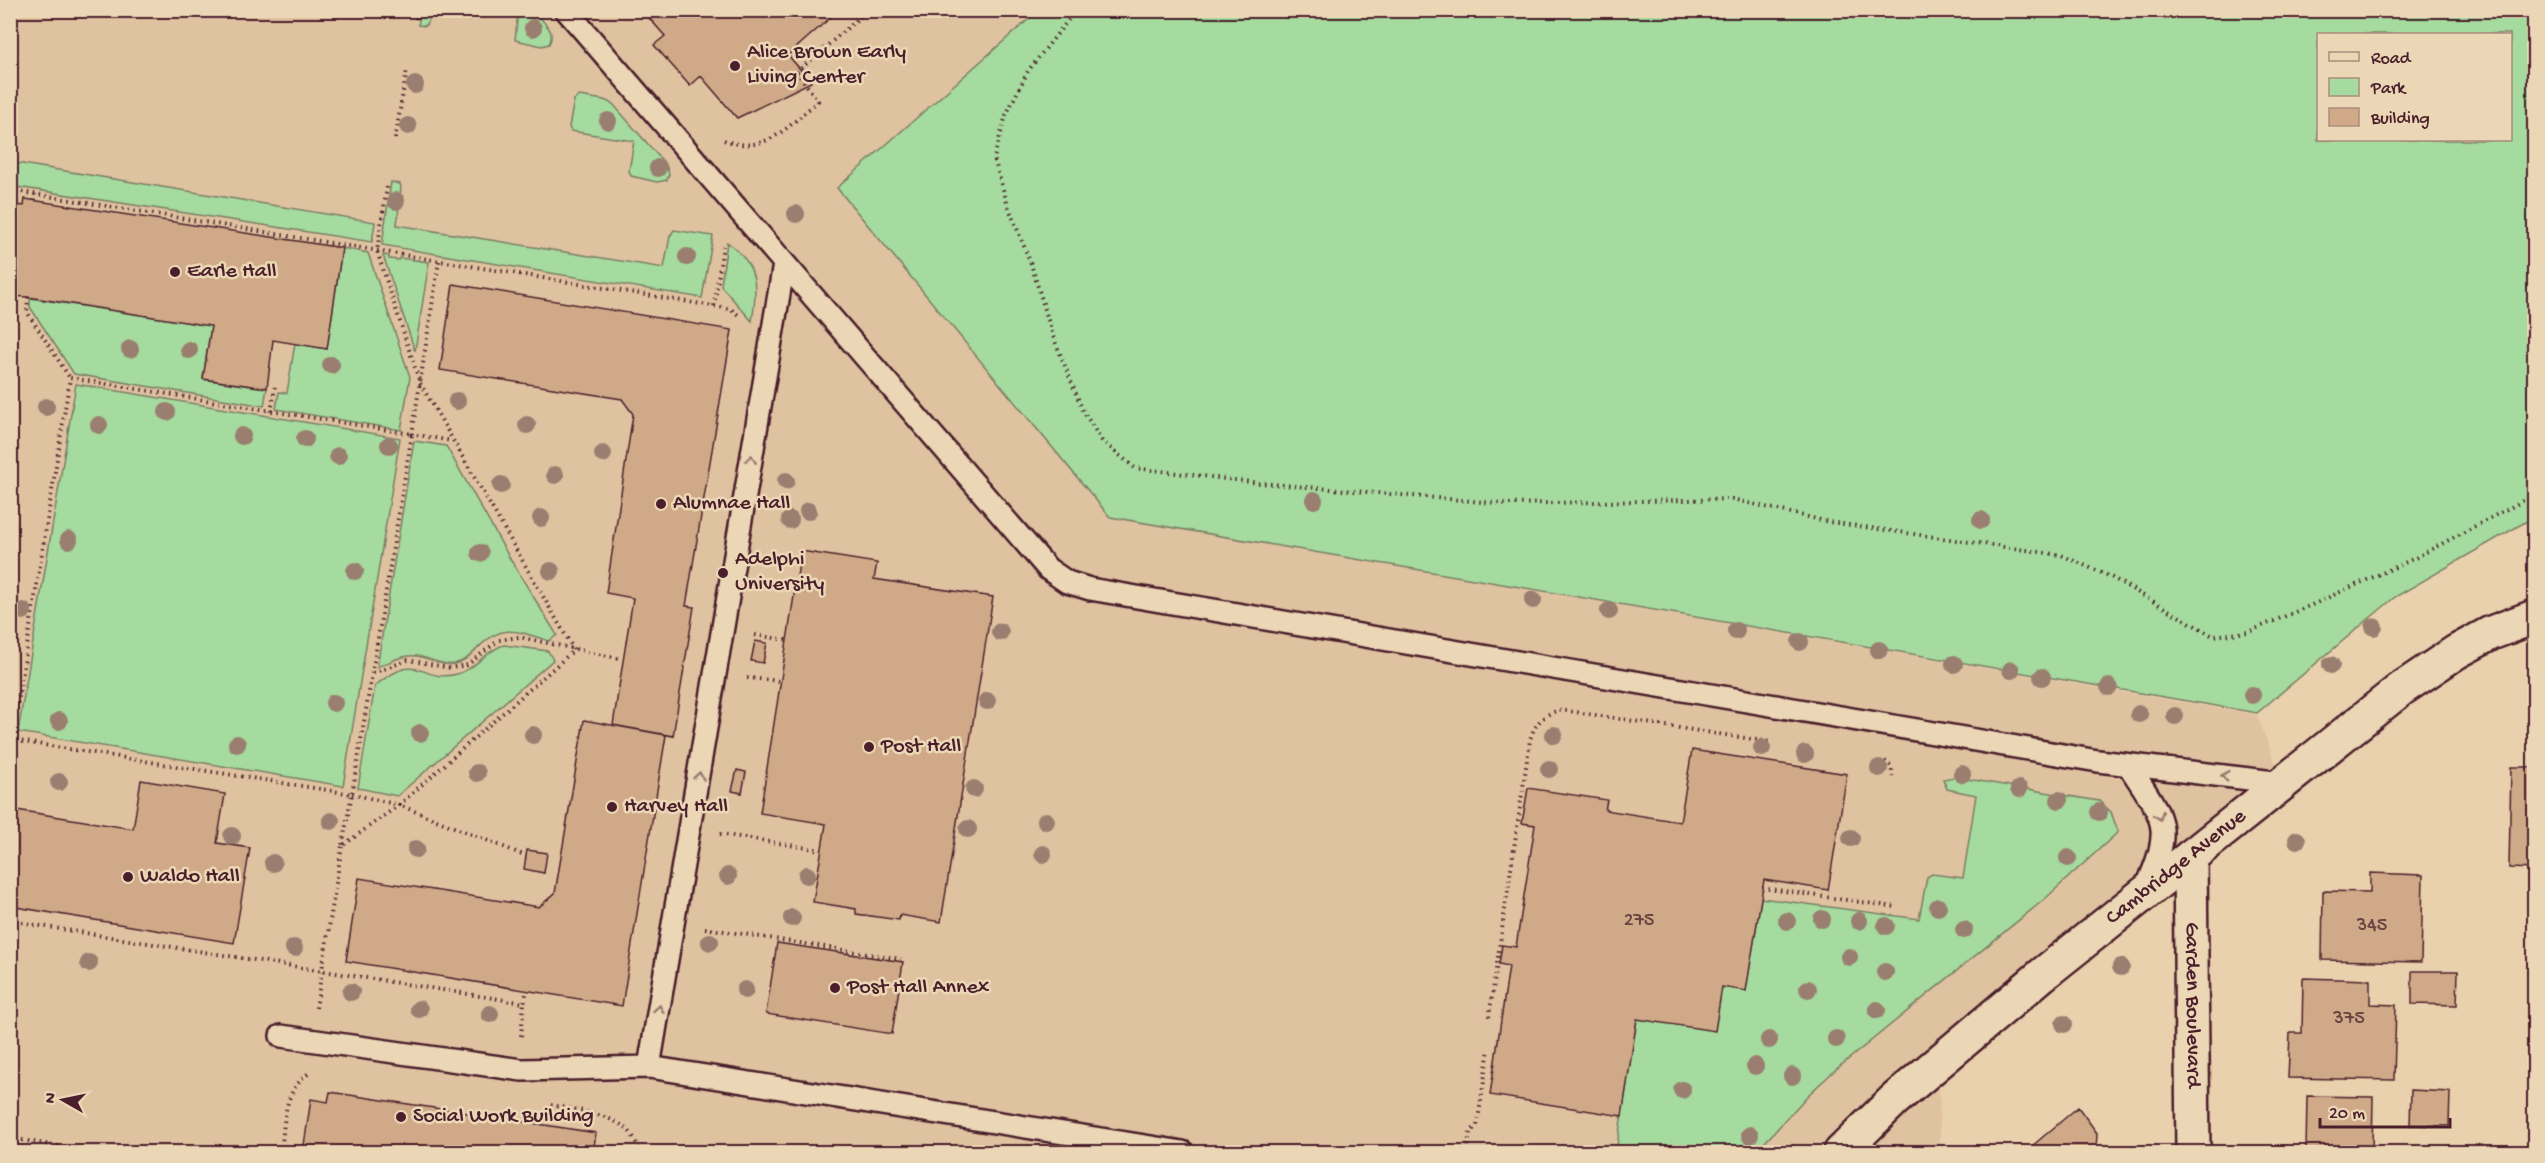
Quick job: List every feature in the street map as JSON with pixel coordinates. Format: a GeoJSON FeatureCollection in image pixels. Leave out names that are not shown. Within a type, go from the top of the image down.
{"type":"FeatureCollection","features":[{"type":"Feature","properties":{"kind":"street","name":"Cambridge Avenue"},"geometry":{"type":"LineString","coordinates":[[1841,1152],[1894,1100],[2042,975],[2401,689],[2456,652],[2491,633],[2535,617]]}},
{"type":"Feature","properties":{"kind":"street","name":"Garden Boulevard"},"geometry":{"type":"LineString","coordinates":[[2190,857],[2193,1152]]}},
{"type":"Feature","properties":{"kind":"lane"},"geometry":{"type":"LineString","coordinates":[[566,10],[1048,569],[1067,582],[1101,591],[2129,766],[2283,783]]}},
{"type":"Feature","properties":{"kind":"lane"},"geometry":{"type":"LineString","coordinates":[[649,1067],[784,264]]}},
{"type":"Feature","properties":{"kind":"lane"},"geometry":{"type":"LineString","coordinates":[[2129,766],[2155,806],[2163,825],[2161,855],[2145,891]]}},
{"type":"Feature","properties":{"kind":"lane"},"geometry":{"type":"LineString","coordinates":[[281,1036],[522,1070],[649,1067],[1183,1152]]}},
{"type":"Feature","properties":{"kind":"path"},"geometry":{"type":"LineString","coordinates":[[416,19],[417,10]]}},
{"type":"Feature","properties":{"kind":"path"},"geometry":{"type":"LineString","coordinates":[[722,139],[747,146],[770,141],[818,101],[797,72],[868,10]]}},
{"type":"Feature","properties":{"kind":"path"},"geometry":{"type":"LineString","coordinates":[[1076,10],[1028,71],[1006,115],[994,158],[1053,336],[1083,411],[1102,441],[1135,468],[1260,483],[1507,504],[1732,499],[1829,522],[2061,555],[2111,577],[2213,636],[2248,632],[2314,604],[2415,558],[2535,495]]}},
{"type":"Feature","properties":{"kind":"path"},"geometry":{"type":"LineString","coordinates":[[395,139],[407,69]]}},
{"type":"Feature","properties":{"kind":"path"},"geometry":{"type":"LineString","coordinates":[[387,187],[377,250],[420,383],[574,650]]}},
{"type":"Feature","properties":{"kind":"path"},"geometry":{"type":"LineString","coordinates":[[10,190],[731,309]]}},
{"type":"Feature","properties":{"kind":"path"},"geometry":{"type":"LineString","coordinates":[[34,194],[34,201]]}},
{"type":"Feature","properties":{"kind":"path"},"geometry":{"type":"LineString","coordinates":[[714,306],[724,240]]}},
{"type":"Feature","properties":{"kind":"path"},"geometry":{"type":"LineString","coordinates":[[315,1013],[439,261]]}},
{"type":"Feature","properties":{"kind":"path"},"geometry":{"type":"LineString","coordinates":[[28,297],[27,312],[70,378],[11,740],[352,794],[399,805],[526,856]]}},
{"type":"Feature","properties":{"kind":"path"},"geometry":{"type":"LineString","coordinates":[[70,378],[453,441]]}},
{"type":"Feature","properties":{"kind":"path"},"geometry":{"type":"LineString","coordinates":[[271,412],[275,387]]}},
{"type":"Feature","properties":{"kind":"path"},"geometry":{"type":"LineString","coordinates":[[748,634],[787,640]]}},
{"type":"Feature","properties":{"kind":"path"},"geometry":{"type":"LineString","coordinates":[[372,673],[408,660],[450,668],[467,665],[480,652],[499,640],[519,637],[622,659]]}},
{"type":"Feature","properties":{"kind":"path"},"geometry":{"type":"LineString","coordinates":[[342,846],[399,805],[574,650]]}},
{"type":"Feature","properties":{"kind":"path"},"geometry":{"type":"LineString","coordinates":[[741,677],[781,681]]}},
{"type":"Feature","properties":{"kind":"path"},"geometry":{"type":"LineString","coordinates":[[1489,1017],[1530,740],[1538,722],[1546,714],[1562,710],[1772,742]]}},
{"type":"Feature","properties":{"kind":"path"},"geometry":{"type":"LineString","coordinates":[[1877,759],[1887,761],[1892,766],[1893,777]]}},
{"type":"Feature","properties":{"kind":"path"},"geometry":{"type":"LineString","coordinates":[[690,829],[821,850]]}},
{"type":"Feature","properties":{"kind":"path"},"geometry":{"type":"LineString","coordinates":[[1762,888],[1896,907]]}},
{"type":"Feature","properties":{"kind":"path"},"geometry":{"type":"LineString","coordinates":[[10,921],[524,1003]]}},
{"type":"Feature","properties":{"kind":"path"},"geometry":{"type":"LineString","coordinates":[[675,923],[901,959]]}},
{"type":"Feature","properties":{"kind":"path"},"geometry":{"type":"LineString","coordinates":[[520,1043],[527,990]]}},
{"type":"Feature","properties":{"kind":"path"},"geometry":{"type":"LineString","coordinates":[[1467,1152],[1470,1132],[1477,1126],[1489,1049]]}},
{"type":"Feature","properties":{"kind":"path"},"geometry":{"type":"LineString","coordinates":[[281,1152],[289,1094],[300,1079],[311,1072]]}},
{"type":"Feature","properties":{"kind":"path"},"geometry":{"type":"LineString","coordinates":[[543,1104],[584,1110],[606,1118],[628,1130],[640,1152]]}},
{"type":"Feature","properties":{"kind":"path"},"geometry":{"type":"LineString","coordinates":[[10,1138],[93,1152]]}},
{"type":"Feature","properties":{"kind":"shaded area","name":"Adelphi University"},"geometry":{"type":"Polygon","coordinates":[[[10,11],[1036,11],[837,188],[1110,517],[2257,715],[2283,783],[1939,1063],[1940,1152],[11,1152],[10,11]]]}},
{"type":"Feature","properties":{"kind":"green space"},"geometry":{"type":"Polygon","coordinates":[[[1039,10],[2534,11],[2534,517],[2395,597],[2257,713],[1110,517],[837,188],[1039,10]]]}},
{"type":"Feature","properties":{"kind":"green space"},"geometry":{"type":"Polygon","coordinates":[[[421,11],[431,11],[426,26],[418,25],[421,11]]]}},
{"type":"Feature","properties":{"kind":"green space"},"geometry":{"type":"Polygon","coordinates":[[[518,11],[533,11],[544,22],[551,34],[549,44],[542,46],[515,40],[518,11]]]}},
{"type":"Feature","properties":{"kind":"green space"},"geometry":{"type":"Polygon","coordinates":[[[579,96],[604,100],[613,104],[666,165],[669,174],[667,180],[657,182],[631,176],[629,171],[634,141],[571,131],[569,127],[574,100],[579,96]]]}},
{"type":"Feature","properties":{"kind":"green space"},"geometry":{"type":"Polygon","coordinates":[[[10,162],[375,222],[372,242],[11,186],[10,162]]]}},
{"type":"Feature","properties":{"kind":"green space"},"geometry":{"type":"Polygon","coordinates":[[[391,182],[400,184],[401,187],[397,225],[664,268],[670,236],[674,230],[713,236],[702,298],[382,245],[391,182]]]}},
{"type":"Feature","properties":{"kind":"green space"},"geometry":{"type":"Polygon","coordinates":[[[727,242],[737,250],[750,267],[755,286],[752,321],[721,286],[727,242]]]}},
{"type":"Feature","properties":{"kind":"green space"},"geometry":{"type":"Polygon","coordinates":[[[342,248],[368,253],[410,377],[401,430],[276,409],[279,392],[287,393],[295,343],[327,349],[342,248]]]}},
{"type":"Feature","properties":{"kind":"green space"},"geometry":{"type":"Polygon","coordinates":[[[383,255],[389,256],[389,259],[399,260],[400,258],[429,262],[415,351],[383,255]]]}},
{"type":"Feature","properties":{"kind":"green space"},"geometry":{"type":"Polygon","coordinates":[[[30,298],[211,326],[203,379],[267,388],[264,406],[74,374],[30,307],[30,298]]]}},
{"type":"Feature","properties":{"kind":"green space"},"geometry":{"type":"Polygon","coordinates":[[[76,384],[400,438],[343,786],[18,732],[76,384]]]}},
{"type":"Feature","properties":{"kind":"green space"},"geometry":{"type":"Polygon","coordinates":[[[414,441],[446,446],[512,562],[557,635],[549,641],[519,632],[503,632],[486,640],[458,663],[444,664],[422,657],[407,656],[377,667],[414,441]]]}},
{"type":"Feature","properties":{"kind":"green space"},"geometry":{"type":"Polygon","coordinates":[[[504,645],[548,651],[553,660],[397,796],[358,788],[375,686],[390,675],[411,668],[444,676],[464,672],[504,645]]]}},
{"type":"Feature","properties":{"kind":"green space"},"geometry":{"type":"Polygon","coordinates":[[[1955,777],[2099,801],[2111,812],[2118,832],[2046,898],[1834,1071],[1809,1094],[1756,1152],[1616,1152],[1637,1019],[1722,987],[1746,990],[1761,898],[1919,919],[1927,877],[1932,874],[1963,878],[1976,795],[1947,789],[1943,779],[1955,777]]]}},
{"type":"Feature","properties":{"kind":"building","name":"Alice Brown Early Living Center"},"geometry":{"type":"Polygon","coordinates":[[[642,10],[839,10],[788,55],[811,82],[737,118],[701,76],[690,86],[654,45],[665,36],[642,10]]]}},
{"type":"Feature","properties":{"kind":"building","name":"Earle Hall"},"geometry":{"type":"Polygon","coordinates":[[[25,199],[342,248],[327,349],[273,340],[267,388],[203,379],[211,326],[28,297],[11,296],[10,298],[10,204],[24,206],[25,199]]]}},
{"type":"Feature","properties":{"kind":"building","name":"Alumnae Hall"},"geometry":{"type":"Polygon","coordinates":[[[453,284],[732,330],[686,606],[694,607],[673,736],[613,725],[633,598],[606,593],[633,414],[622,399],[440,370],[453,284]]]}},
{"type":"Feature","properties":{"kind":"building","name":"Post Hall"},"geometry":{"type":"Polygon","coordinates":[[[801,551],[877,563],[874,579],[993,597],[941,922],[900,915],[899,920],[856,914],[856,909],[813,902],[826,824],[760,813],[801,551]]]}},
{"type":"Feature","properties":{"kind":"building"},"geometry":{"type":"Polygon","coordinates":[[[755,641],[767,643],[763,663],[751,661],[755,641]]]}},
{"type":"Feature","properties":{"kind":"building","name":"Harvey Hall"},"geometry":{"type":"Polygon","coordinates":[[[584,720],[666,735],[622,1006],[346,961],[359,878],[539,907],[555,893],[584,720]]]}},
{"type":"Feature","properties":{"kind":"building"},"geometry":{"type":"Polygon","coordinates":[[[1692,750],[1847,774],[1828,890],[1764,880],[1746,991],[1722,987],[1715,1031],[1637,1019],[1622,1116],[1490,1095],[1509,966],[1499,964],[1502,945],[1516,947],[1535,825],[1522,823],[1528,788],[1607,800],[1605,810],[1680,822],[1692,750]]]}},
{"type":"Feature","properties":{"kind":"building"},"geometry":{"type":"Polygon","coordinates":[[[2511,767],[2534,767],[2534,869],[2509,868],[2511,767]]]}},
{"type":"Feature","properties":{"kind":"building"},"geometry":{"type":"Polygon","coordinates":[[[737,770],[746,772],[742,793],[732,791],[737,770]]]}},
{"type":"Feature","properties":{"kind":"building","name":"Waldo Hall"},"geometry":{"type":"Polygon","coordinates":[[[141,780],[225,794],[217,843],[250,848],[234,943],[10,906],[10,809],[133,829],[141,780]]]}},
{"type":"Feature","properties":{"kind":"building"},"geometry":{"type":"Polygon","coordinates":[[[527,850],[547,853],[544,873],[524,869],[527,850]]]}},
{"type":"Feature","properties":{"kind":"building"},"geometry":{"type":"Polygon","coordinates":[[[2370,873],[2423,875],[2421,962],[2322,960],[2323,891],[2370,892],[2370,873]]]}},
{"type":"Feature","properties":{"kind":"building","name":"Post Hall Annex"},"geometry":{"type":"Polygon","coordinates":[[[777,943],[903,962],[892,1034],[766,1014],[777,943]]]}},
{"type":"Feature","properties":{"kind":"building"},"geometry":{"type":"Polygon","coordinates":[[[2412,971],[2458,971],[2457,1005],[2412,1004],[2412,971]]]}},
{"type":"Feature","properties":{"kind":"building"},"geometry":{"type":"Polygon","coordinates":[[[2303,978],[2370,980],[2370,1004],[2396,1005],[2394,1080],[2288,1078],[2290,1033],[2302,1033],[2303,978]]]}},
{"type":"Feature","properties":{"kind":"building"},"geometry":{"type":"Polygon","coordinates":[[[2411,1090],[2450,1092],[2449,1126],[2410,1125],[2411,1090]]]}},
{"type":"Feature","properties":{"kind":"building","name":"Social Work Building"},"geometry":{"type":"Polygon","coordinates":[[[330,1092],[596,1133],[594,1146],[636,1152],[303,1152],[311,1099],[328,1102],[330,1092]]]}},
{"type":"Feature","properties":{"kind":"building"},"geometry":{"type":"Polygon","coordinates":[[[2307,1096],[2373,1097],[2372,1152],[2306,1152],[2307,1096]]]}},
{"type":"Feature","properties":{"kind":"building"},"geometry":{"type":"Polygon","coordinates":[[[2078,1107],[2097,1133],[2096,1152],[2031,1152],[2031,1147],[2078,1107]]]}},
{"type":"Feature","properties":{"kind":"place","name":"Alice Brown Early Living Center"},"geometry":{"type":"Point","coordinates":[735,66]}},
{"type":"Feature","properties":{"kind":"place","name":"Earle Hall"},"geometry":{"type":"Point","coordinates":[175,272]}},
{"type":"Feature","properties":{"kind":"place","name":"Alumnae Hall"},"geometry":{"type":"Point","coordinates":[661,504]}},
{"type":"Feature","properties":{"kind":"place","name":"Adelphi University"},"geometry":{"type":"Point","coordinates":[723,573]}},
{"type":"Feature","properties":{"kind":"place","name":"Post Hall"},"geometry":{"type":"Point","coordinates":[869,747]}},
{"type":"Feature","properties":{"kind":"place","name":"Harvey Hall"},"geometry":{"type":"Point","coordinates":[612,807]}},
{"type":"Feature","properties":{"kind":"place","name":"Waldo Hall"},"geometry":{"type":"Point","coordinates":[128,877]}},
{"type":"Feature","properties":{"kind":"place","name":"Post Hall Annex"},"geometry":{"type":"Point","coordinates":[835,988]}},
{"type":"Feature","properties":{"kind":"place","name":"Social Work Building"},"geometry":{"type":"Point","coordinates":[401,1117]}}]}
